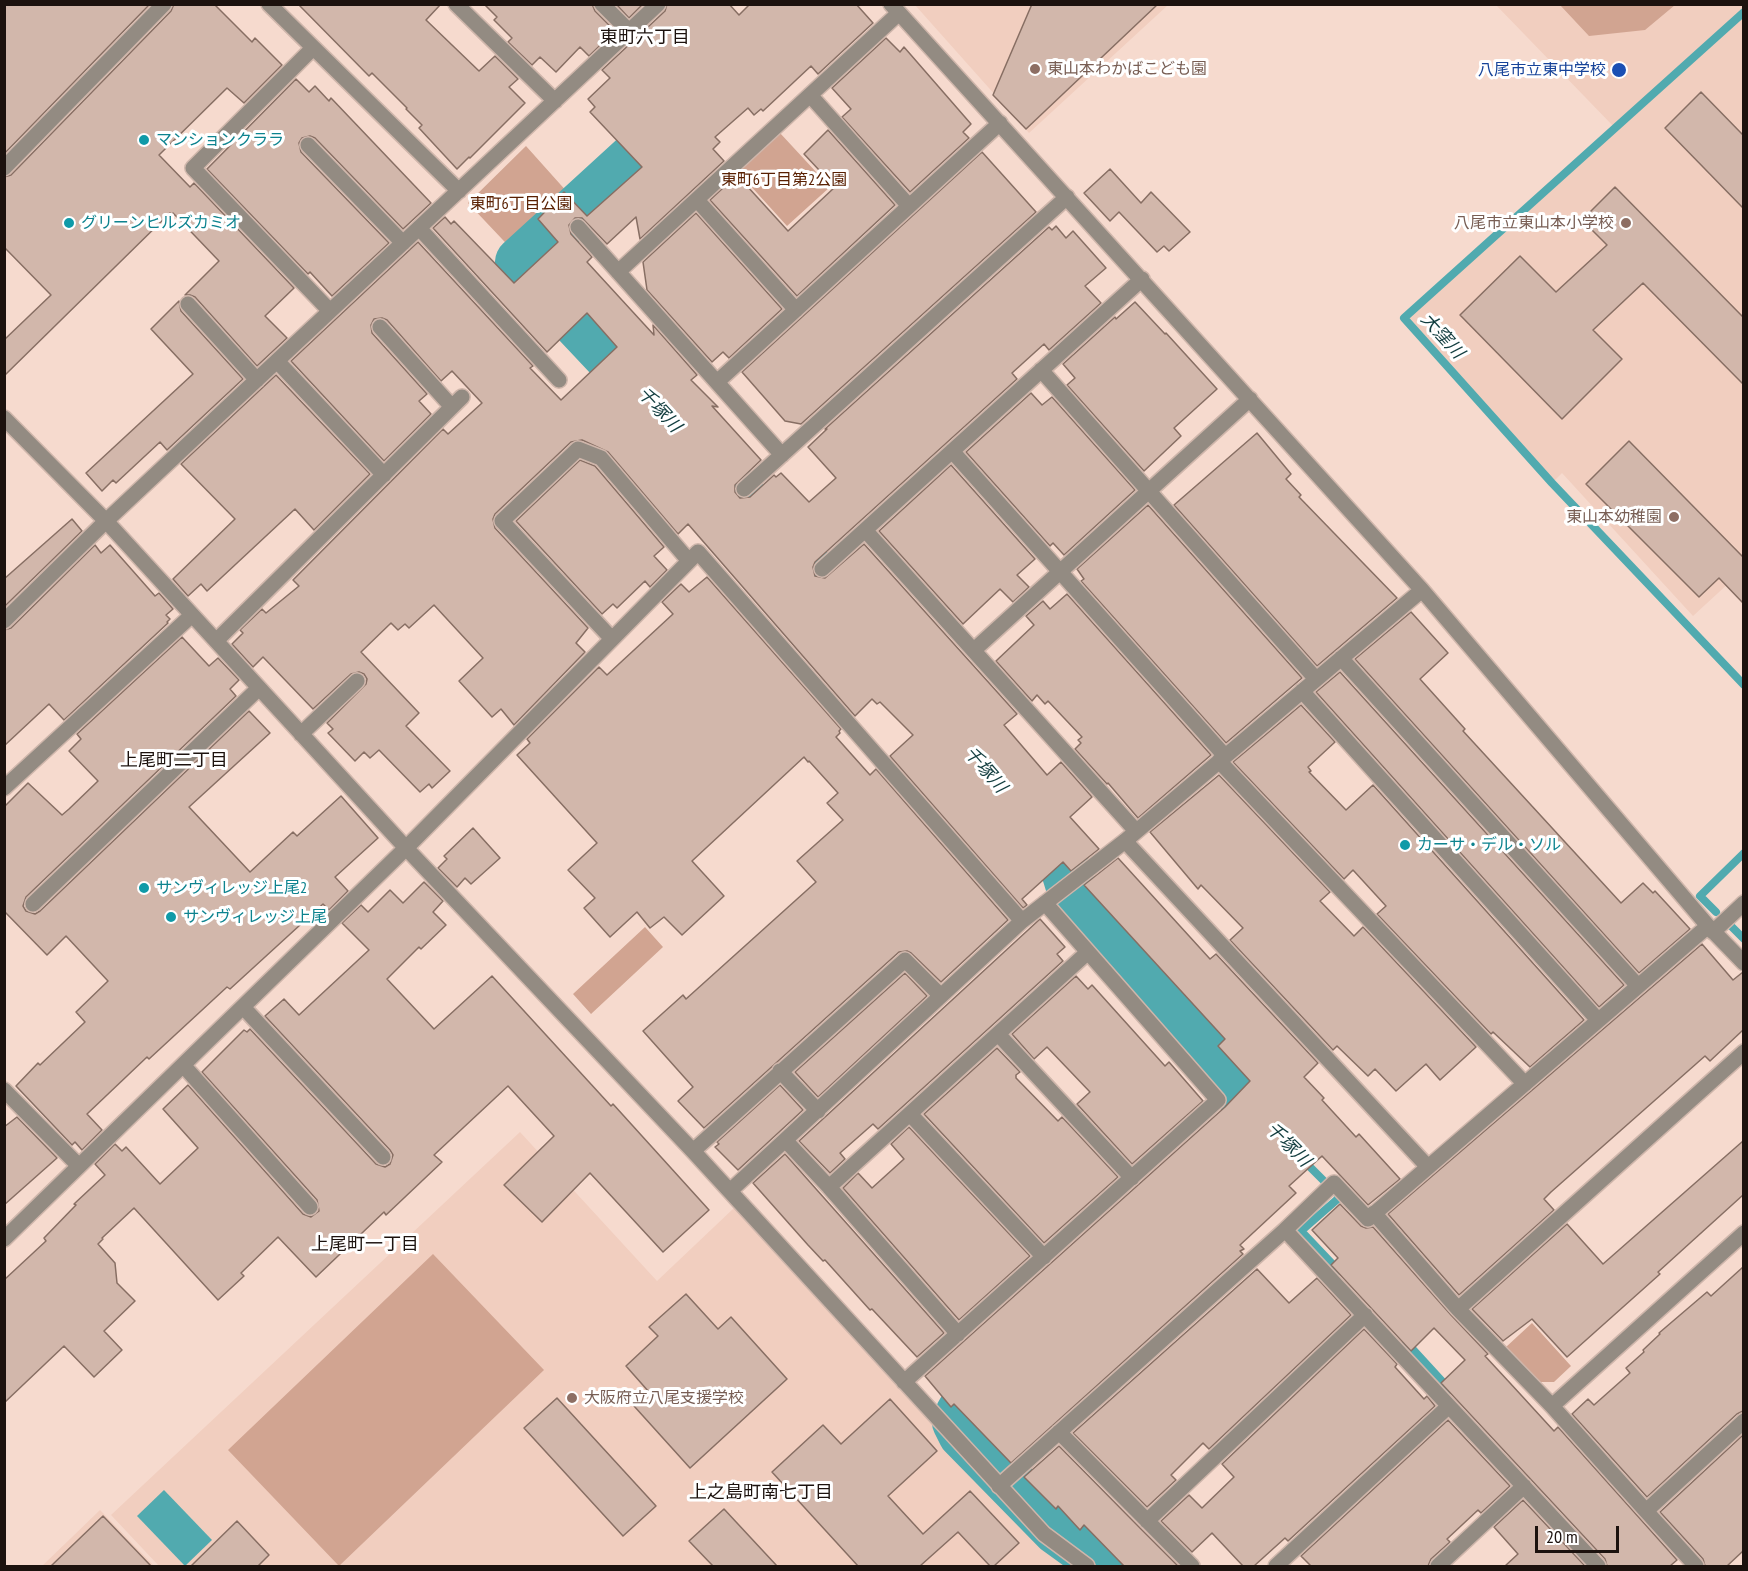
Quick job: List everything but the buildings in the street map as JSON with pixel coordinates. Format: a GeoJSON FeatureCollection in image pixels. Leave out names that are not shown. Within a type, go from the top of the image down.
{"type":"FeatureCollection","features":[{"type":"Feature","properties":{"kind":"street"},"geometry":{"type":"LineString","coordinates":[[4,168],[164,4]]}},
{"type":"Feature","properties":{"kind":"street"},"geometry":{"type":"LineString","coordinates":[[269,4],[459,190]]}},
{"type":"Feature","properties":{"kind":"street"},"geometry":{"type":"LineString","coordinates":[[456,4],[555,101]]}},
{"type":"Feature","properties":{"kind":"street"},"geometry":{"type":"LineString","coordinates":[[602,4],[629,31]]}},
{"type":"Feature","properties":{"kind":"street"},"geometry":{"type":"LineString","coordinates":[[4,621],[106,521],[658,4]]}},
{"type":"Feature","properties":{"kind":"street"},"geometry":{"type":"LineString","coordinates":[[618,272],[810,95],[895,9],[1422,590],[1711,929],[1743,963]]}},
{"type":"Feature","properties":{"kind":"street"},"geometry":{"type":"LineString","coordinates":[[313,48],[193,168],[330,311]]}},
{"type":"Feature","properties":{"kind":"street"},"geometry":{"type":"LineString","coordinates":[[810,95],[909,206]]}},
{"type":"Feature","properties":{"kind":"street"},"geometry":{"type":"LineString","coordinates":[[717,382],[1000,123]]}},
{"type":"Feature","properties":{"kind":"street"},"geometry":{"type":"LineString","coordinates":[[308,145],[403,243]]}},
{"type":"Feature","properties":{"kind":"street"},"geometry":{"type":"LineString","coordinates":[[744,489],[1067,197]]}},
{"type":"Feature","properties":{"kind":"street"},"geometry":{"type":"LineString","coordinates":[[697,200],[796,310]]}},
{"type":"Feature","properties":{"kind":"street"},"geometry":{"type":"LineString","coordinates":[[578,227],[782,454]]}},
{"type":"Feature","properties":{"kind":"street"},"geometry":{"type":"LineString","coordinates":[[419,228],[559,380]]}},
{"type":"Feature","properties":{"kind":"street"},"geometry":{"type":"LineString","coordinates":[[822,569],[1142,279]]}},
{"type":"Feature","properties":{"kind":"street"},"geometry":{"type":"LineString","coordinates":[[188,304],[257,380]]}},
{"type":"Feature","properties":{"kind":"street"},"geometry":{"type":"LineString","coordinates":[[216,641],[457,402],[380,327]]}},
{"type":"Feature","properties":{"kind":"street"},"geometry":{"type":"LineString","coordinates":[[278,361],[384,475]]}},
{"type":"Feature","properties":{"kind":"street"},"geometry":{"type":"LineString","coordinates":[[1041,370],[1316,679]]}},
{"type":"Feature","properties":{"kind":"street"},"geometry":{"type":"LineString","coordinates":[[974,650],[1250,399]]}},
{"type":"Feature","properties":{"kind":"street"},"geometry":{"type":"LineString","coordinates":[[4,418],[106,521],[406,848],[693,1151],[904,1382],[1005,1481],[1044,1534],[1087,1566]]}},
{"type":"Feature","properties":{"kind":"street"},"geometry":{"type":"LineString","coordinates":[[612,639],[502,521],[578,449],[601,458],[689,561]]}},
{"type":"Feature","properties":{"kind":"street"},"geometry":{"type":"LineString","coordinates":[[952,451],[1222,759],[1525,1084]]}},
{"type":"Feature","properties":{"kind":"street"},"geometry":{"type":"LineString","coordinates":[[866,530],[974,650],[1130,836],[1428,1167]]}},
{"type":"Feature","properties":{"kind":"street"},"geometry":{"type":"LineString","coordinates":[[4,1239],[406,848],[698,552],[1022,921]]}},
{"type":"Feature","properties":{"kind":"street"},"geometry":{"type":"LineString","coordinates":[[730,1191],[1022,921],[1130,836],[1422,590]]}},
{"type":"Feature","properties":{"kind":"street"},"geometry":{"type":"LineString","coordinates":[[4,788],[192,615]]}},
{"type":"Feature","properties":{"kind":"street"},"geometry":{"type":"LineString","coordinates":[[1341,658],[1638,986]]}},
{"type":"Feature","properties":{"kind":"street"},"geometry":{"type":"LineString","coordinates":[[301,734],[357,681]]}},
{"type":"Feature","properties":{"kind":"street"},"geometry":{"type":"LineString","coordinates":[[33,904],[258,688]]}},
{"type":"Feature","properties":{"kind":"street"},"geometry":{"type":"LineString","coordinates":[[1302,691],[1598,1020]]}},
{"type":"Feature","properties":{"kind":"street"},"geometry":{"type":"LineString","coordinates":[[904,1382],[1218,1100],[1045,903]]}},
{"type":"Feature","properties":{"kind":"street"},"geometry":{"type":"LineString","coordinates":[[1005,1481],[1286,1230],[1334,1183],[1368,1219],[1638,986],[1743,903]]}},
{"type":"Feature","properties":{"kind":"street"},"geometry":{"type":"LineString","coordinates":[[829,1187],[1088,952]]}},
{"type":"Feature","properties":{"kind":"street"},"geometry":{"type":"LineString","coordinates":[[693,1151],[905,960],[941,996]]}},
{"type":"Feature","properties":{"kind":"street"},"geometry":{"type":"LineString","coordinates":[[243,1007],[383,1157]]}},
{"type":"Feature","properties":{"kind":"street"},"geometry":{"type":"LineString","coordinates":[[998,1034],[1132,1178]]}},
{"type":"Feature","properties":{"kind":"street"},"geometry":{"type":"LineString","coordinates":[[1458,1309],[1743,1053]]}},
{"type":"Feature","properties":{"kind":"street"},"geometry":{"type":"LineString","coordinates":[[183,1065],[310,1207]]}},
{"type":"Feature","properties":{"kind":"street"},"geometry":{"type":"LineString","coordinates":[[780,1071],[818,1111]]}},
{"type":"Feature","properties":{"kind":"street"},"geometry":{"type":"LineString","coordinates":[[4,1090],[79,1166]]}},
{"type":"Feature","properties":{"kind":"street"},"geometry":{"type":"LineString","coordinates":[[910,1114],[1044,1257]]}},
{"type":"Feature","properties":{"kind":"street"},"geometry":{"type":"LineString","coordinates":[[786,1141],[958,1334]]}},
{"type":"Feature","properties":{"kind":"street"},"geometry":{"type":"LineString","coordinates":[[1374,1213],[1458,1309],[1552,1406],[1696,1566]]}},
{"type":"Feature","properties":{"kind":"street"},"geometry":{"type":"LineString","coordinates":[[1286,1230],[1524,1486],[1592,1564]]}},
{"type":"Feature","properties":{"kind":"street"},"geometry":{"type":"LineString","coordinates":[[1552,1406],[1743,1233]]}},
{"type":"Feature","properties":{"kind":"street"},"geometry":{"type":"LineString","coordinates":[[1146,1521],[1365,1315]]}},
{"type":"Feature","properties":{"kind":"street"},"geometry":{"type":"LineString","coordinates":[[1276,1566],[1449,1406]]}},
{"type":"Feature","properties":{"kind":"street"},"geometry":{"type":"LineString","coordinates":[[1646,1511],[1743,1421]]}},
{"type":"Feature","properties":{"kind":"street"},"geometry":{"type":"LineString","coordinates":[[1059,1431],[1192,1566]]}},
{"type":"Feature","properties":{"kind":"street"},"geometry":{"type":"LineString","coordinates":[[1438,1566],[1524,1486]]}},
{"type":"Feature","properties":{"kind":"shaded area","name":"東山本わかばこども園"},"geometry":{"type":"Polygon","coordinates":[[[915,5],[1168,5],[1029,133],[915,5]]]}},
{"type":"Feature","properties":{"kind":"shaded area","name":"八尾市立東山本小学校"},"geometry":{"type":"Polygon","coordinates":[[[1496,5],[1743,5],[1743,570],[1693,616],[1562,473],[1552,483],[1404,318],[1615,128],[1496,5]]]}},
{"type":"Feature","properties":{"kind":"shaded area","name":"大阪府立八尾支援学校"},"geometry":{"type":"Polygon","coordinates":[[[520,1132],[657,1281],[734,1208],[1038,1540],[1071,1566],[159,1566],[111,1515],[520,1132]]]}},
{"type":"Feature","properties":{"kind":"shaded area"},"geometry":{"type":"Polygon","coordinates":[[[100,1510],[154,1566],[42,1566],[100,1510]]]}},
{"type":"Feature","properties":{"kind":"green space"},"geometry":{"type":"Polygon","coordinates":[[[1560,5],[1675,5],[1645,30],[1589,36],[1560,5]]]}},
{"type":"Feature","properties":{"kind":"green space","name":"東町6丁目第2公園"},"geometry":{"type":"Polygon","coordinates":[[[780,133],[830,187],[787,226],[738,172],[780,133]]]}},
{"type":"Feature","properties":{"kind":"green space","name":"東町6丁目公園"},"geometry":{"type":"Polygon","coordinates":[[[526,146],[577,203],[519,257],[468,203],[526,146]]]}},
{"type":"Feature","properties":{"kind":"green space"},"geometry":{"type":"Polygon","coordinates":[[[645,927],[663,947],[591,1014],[573,994],[645,927]]]}},
{"type":"Feature","properties":{"kind":"green space"},"geometry":{"type":"Polygon","coordinates":[[[433,1254],[544,1370],[339,1566],[228,1450],[433,1254]]]}},
{"type":"Feature","properties":{"kind":"green space"},"geometry":{"type":"Polygon","coordinates":[[[1532,1323],[1571,1366],[1554,1382],[1538,1382],[1506,1347],[1532,1323]]]}},
{"type":"Feature","properties":{"kind":"water"},"geometry":{"type":"Polygon","coordinates":[[[164,1490],[212,1540],[185,1566],[137,1516],[164,1490]]]}},
{"type":"Feature","properties":{"kind":"waterway","name":"大窪川"},"geometry":{"type":"LineString","coordinates":[[1744,12],[1404,318],[1552,483],[1744,685]]}},
{"type":"Feature","properties":{"kind":"waterway","name":"千塚川"},"geometry":{"type":"LineString","coordinates":[[684,112],[520,262],[810,570],[861,628]]}},
{"type":"Feature","properties":{"kind":"waterway","name":"千塚川"},"geometry":{"type":"LineString","coordinates":[[1020,811],[1063,861],[1074,897],[1263,1121],[1268,1140],[1264,1149]]}},
{"type":"Feature","properties":{"kind":"waterway","name":"大窪川"},"geometry":{"type":"LineString","coordinates":[[1716,912],[1700,896],[1744,853]]}},
{"type":"Feature","properties":{"kind":"waterway","name":"大窪川"},"geometry":{"type":"LineString","coordinates":[[1730,925],[1744,939]]}},
{"type":"Feature","properties":{"kind":"waterway","name":"千塚川"},"geometry":{"type":"LineString","coordinates":[[1302,1159],[1340,1197],[1301,1231],[1339,1271]]}},
{"type":"Feature","properties":{"kind":"waterway","name":"千塚川"},"geometry":{"type":"LineString","coordinates":[[1406,1342],[1450,1390]]}},
{"type":"Feature","properties":{"kind":"waterway"},"geometry":{"type":"LineString","coordinates":[[1014,1367],[961,1412],[957,1422],[963,1434],[1057,1530],[1107,1566]]}},
{"type":"Feature","properties":{"kind":"place","name":"東山本わかばこども園"},"geometry":{"type":"Point","coordinates":[1035,69]}},
{"type":"Feature","properties":{"kind":"place","name":"八尾市立東中学校"},"geometry":{"type":"Point","coordinates":[1619,70]}},
{"type":"Feature","properties":{"kind":"place","name":"マンションクララ"},"geometry":{"type":"Point","coordinates":[144,140]}},
{"type":"Feature","properties":{"kind":"place","name":"グリーンヒルズカミオ"},"geometry":{"type":"Point","coordinates":[69,223]}},
{"type":"Feature","properties":{"kind":"place","name":"八尾市立東山本小学校"},"geometry":{"type":"Point","coordinates":[1626,223]}},
{"type":"Feature","properties":{"kind":"place","name":"東山本幼稚園"},"geometry":{"type":"Point","coordinates":[1674,517]}},
{"type":"Feature","properties":{"kind":"place","name":"カーサ・デル・ソル"},"geometry":{"type":"Point","coordinates":[1405,845]}},
{"type":"Feature","properties":{"kind":"place","name":"サンヴィレッジ上尾2"},"geometry":{"type":"Point","coordinates":[144,888]}},
{"type":"Feature","properties":{"kind":"place","name":"サンヴィレッジ上尾"},"geometry":{"type":"Point","coordinates":[171,917]}},
{"type":"Feature","properties":{"kind":"place","name":"大阪府立八尾支援学校"},"geometry":{"type":"Point","coordinates":[572,1398]}},
{"type":"Feature","properties":{"kind":"district","name":"東町六丁目"},"geometry":{"type":"Point","coordinates":[645,38]}},
{"type":"Feature","properties":{"kind":"district","name":"上尾町二丁目"},"geometry":{"type":"Point","coordinates":[174,761]}},
{"type":"Feature","properties":{"kind":"district","name":"上尾町一丁目"},"geometry":{"type":"Point","coordinates":[365,1245]}},
{"type":"Feature","properties":{"kind":"district","name":"上之島町南七丁目"},"geometry":{"type":"Point","coordinates":[761,1493]}}]}
